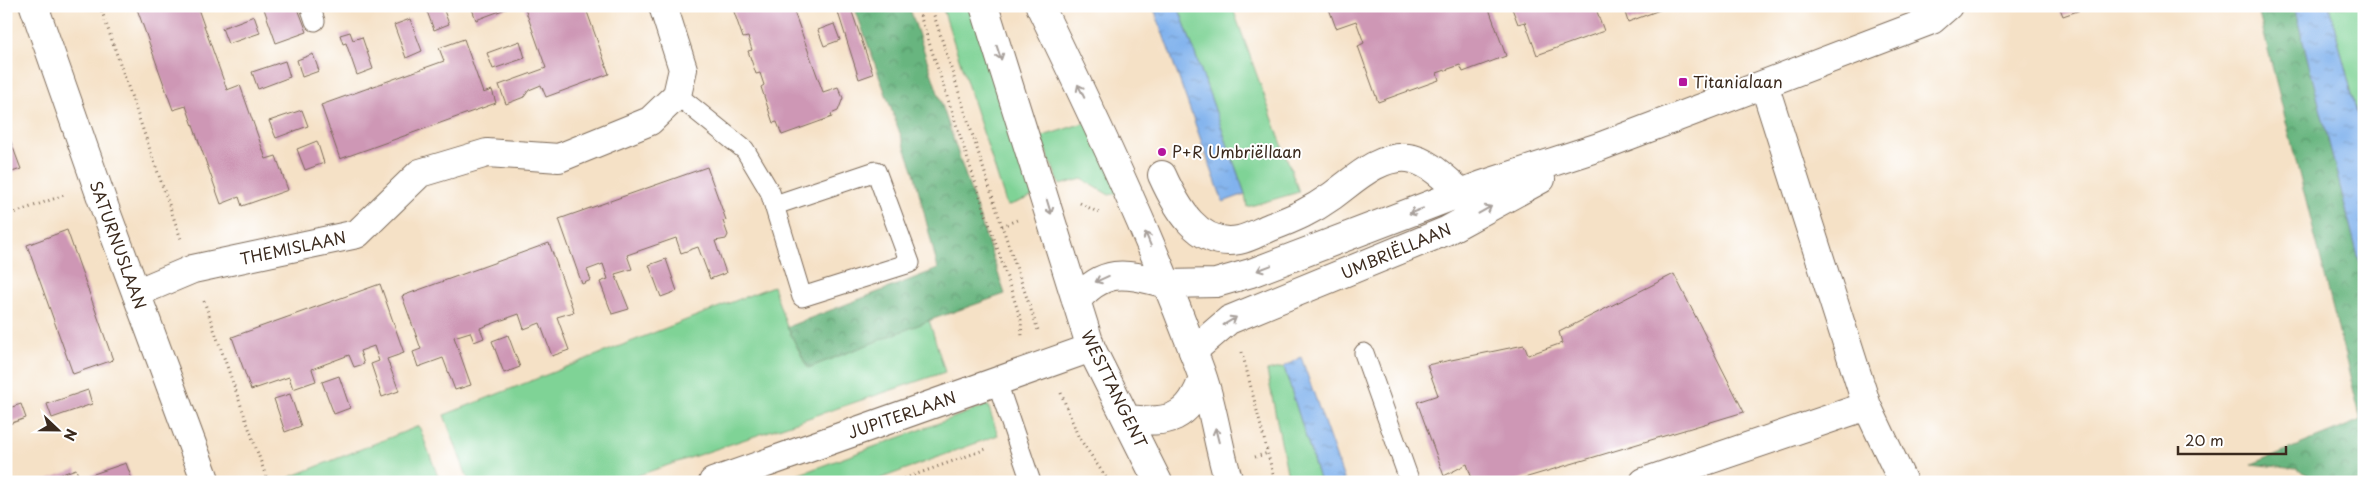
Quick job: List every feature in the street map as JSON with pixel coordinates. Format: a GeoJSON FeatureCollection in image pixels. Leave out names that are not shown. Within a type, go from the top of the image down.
{"type":"FeatureCollection","features":[{"type":"Feature","properties":{"kind":"street","name":"SATURNUSLAAN"},"geometry":{"type":"LineString","coordinates":[[34,6],[96,184],[206,482]]}},
{"type":"Feature","properties":{"kind":"street"},"geometry":{"type":"LineString","coordinates":[[662,6],[683,69],[677,95]]}},
{"type":"Feature","properties":{"kind":"street","name":"WESTTANGENT"},"geometry":{"type":"LineString","coordinates":[[984,6],[1092,348],[1158,482]]}},
{"type":"Feature","properties":{"kind":"street"},"geometry":{"type":"LineString","coordinates":[[1040,6],[1137,210],[1167,284],[1203,378],[1229,482]]}},
{"type":"Feature","properties":{"kind":"street","name":"UMBRIËLLAAN"},"geometry":{"type":"LineString","coordinates":[[1076,301],[1090,286],[1113,275],[1133,276],[1167,284],[1216,283],[1242,276],[1462,193],[1600,147],[1932,20],[1948,6]]}},
{"type":"Feature","properties":{"kind":"street"},"geometry":{"type":"LineString","coordinates":[[1764,84],[1867,406],[1903,482]]}},
{"type":"Feature","properties":{"kind":"street","name":"THEMISLAAN"},"geometry":{"type":"LineString","coordinates":[[136,293],[193,269],[357,234],[420,173],[487,153],[559,158],[650,121],[677,95]]}},
{"type":"Feature","properties":{"kind":"street","name":"UMBRIËLLAAN"},"geometry":{"type":"LineString","coordinates":[[1193,351],[1229,320],[1446,231],[1600,147]]}},
{"type":"Feature","properties":{"kind":"street"},"geometry":{"type":"LineString","coordinates":[[1162,174],[1172,197],[1188,220],[1206,235],[1224,240],[1240,240],[1310,212],[1372,167],[1390,159],[1409,158],[1422,162],[1462,193]]}},
{"type":"Feature","properties":{"kind":"street","name":"JUPITERLAAN"},"geometry":{"type":"LineString","coordinates":[[712,482],[1092,348]]}},
{"type":"Feature","properties":{"kind":"street"},"geometry":{"type":"LineString","coordinates":[[1128,419],[1153,422],[1180,413],[1191,405],[1203,378]]}},
{"type":"Feature","properties":{"kind":"street"},"geometry":{"type":"LineString","coordinates":[[1644,482],[1867,406]]}},
{"type":"Feature","properties":{"kind":"lane"},"geometry":{"type":"LineString","coordinates":[[677,95],[745,150],[770,192],[774,205],[802,296],[910,263],[876,171],[774,205]]}},
{"type":"Feature","properties":{"kind":"lane"},"geometry":{"type":"LineString","coordinates":[[1364,353],[1410,482]]}},
{"type":"Feature","properties":{"kind":"lane"},"geometry":{"type":"LineString","coordinates":[[996,382],[1031,482]]}},
{"type":"Feature","properties":{"kind":"path"},"geometry":{"type":"LineString","coordinates":[[917,6],[1021,320],[1024,354],[1029,370]]}},
{"type":"Feature","properties":{"kind":"path"},"geometry":{"type":"LineString","coordinates":[[931,6],[1002,226],[1036,322]]}},
{"type":"Feature","properties":{"kind":"path"},"geometry":{"type":"LineString","coordinates":[[6,216],[96,184]]}},
{"type":"Feature","properties":{"kind":"path"},"geometry":{"type":"LineString","coordinates":[[1002,226],[1049,209],[1078,202],[1111,219],[1137,210]]}},
{"type":"Feature","properties":{"kind":"path"},"geometry":{"type":"LineString","coordinates":[[1241,351],[1275,482]]}},
{"type":"Feature","properties":{"kind":"path"},"geometry":{"type":"LineString","coordinates":[[1065,403],[1078,436],[1109,482]]}},
{"type":"Feature","properties":{"kind":"path"},"geometry":{"type":"LineString","coordinates":[[895,482],[1016,438]]}},
{"type":"Feature","properties":{"kind":"green space"},"geometry":{"type":"Polygon","coordinates":[[[854,6],[909,6],[1005,294],[936,318],[808,368],[787,327],[938,269],[914,172],[854,6]]]}},
{"type":"Feature","properties":{"kind":"green space"},"geometry":{"type":"Polygon","coordinates":[[[942,6],[973,6],[1034,196],[1007,206],[942,6]]]}},
{"type":"Feature","properties":{"kind":"green space"},"geometry":{"type":"Polygon","coordinates":[[[1178,6],[1232,6],[1299,192],[1247,207],[1245,194],[1178,6]]]}},
{"type":"Feature","properties":{"kind":"green space"},"geometry":{"type":"Polygon","coordinates":[[[2257,6],[2294,6],[2364,280],[2364,482],[2322,482],[2296,469],[2252,464],[2361,420],[2257,6]]]}},
{"type":"Feature","properties":{"kind":"green space"},"geometry":{"type":"Polygon","coordinates":[[[2329,6],[2364,6],[2364,140],[2329,6]]]}},
{"type":"Feature","properties":{"kind":"green space"},"geometry":{"type":"Polygon","coordinates":[[[1090,121],[1125,192],[1109,195],[1082,179],[1060,185],[1040,137],[1090,121]]]}},
{"type":"Feature","properties":{"kind":"green space"},"geometry":{"type":"Polygon","coordinates":[[[773,286],[787,327],[808,368],[929,320],[945,372],[618,482],[469,482],[444,415],[773,286]]]}},
{"type":"Feature","properties":{"kind":"green space"},"geometry":{"type":"Polygon","coordinates":[[[1284,367],[1320,482],[1289,482],[1267,371],[1284,367]]]}},
{"type":"Feature","properties":{"kind":"green space"},"geometry":{"type":"Polygon","coordinates":[[[988,405],[998,435],[871,482],[778,482],[988,405]]]}},
{"type":"Feature","properties":{"kind":"green space"},"geometry":{"type":"Polygon","coordinates":[[[419,426],[440,482],[289,482],[288,478],[419,426]]]}},
{"type":"Feature","properties":{"kind":"water"},"geometry":{"type":"Polygon","coordinates":[[[1153,6],[1178,6],[1245,194],[1223,202],[1153,6]]]}},
{"type":"Feature","properties":{"kind":"water"},"geometry":{"type":"Polygon","coordinates":[[[2294,6],[2329,6],[2364,140],[2364,280],[2294,6]]]}},
{"type":"Feature","properties":{"kind":"water"},"geometry":{"type":"Polygon","coordinates":[[[1301,357],[1345,482],[1320,482],[1284,367],[1301,357]]]}},
{"type":"Feature","properties":{"kind":"building"},"geometry":{"type":"Polygon","coordinates":[[[136,6],[197,6],[227,90],[240,85],[266,159],[276,156],[288,190],[242,206],[239,197],[221,204],[186,106],[173,110],[136,6]]]}},
{"type":"Feature","properties":{"kind":"building"},"geometry":{"type":"Polygon","coordinates":[[[263,6],[297,6],[307,32],[276,43],[263,6]]]}},
{"type":"Feature","properties":{"kind":"building"},"geometry":{"type":"Polygon","coordinates":[[[425,6],[447,6],[443,8],[449,24],[434,30],[425,6]]]}},
{"type":"Feature","properties":{"kind":"building"},"geometry":{"type":"Polygon","coordinates":[[[471,6],[507,6],[508,8],[476,20],[471,6]]]}},
{"type":"Feature","properties":{"kind":"building"},"geometry":{"type":"Polygon","coordinates":[[[524,6],[585,6],[609,74],[546,97],[541,85],[529,90],[524,97],[506,104],[499,85],[546,68],[524,6]]]}},
{"type":"Feature","properties":{"kind":"building"},"geometry":{"type":"Polygon","coordinates":[[[732,6],[792,6],[823,92],[838,87],[843,98],[838,111],[831,114],[832,117],[782,135],[777,122],[773,123],[761,87],[764,85],[760,73],[756,74],[748,51],[752,50],[748,37],[743,38],[732,6]]]}},
{"type":"Feature","properties":{"kind":"building"},"geometry":{"type":"Polygon","coordinates":[[[836,6],[850,6],[873,74],[859,79],[836,6]]]}},
{"type":"Feature","properties":{"kind":"building"},"geometry":{"type":"Polygon","coordinates":[[[1328,6],[1440,6],[1441,9],[1449,6],[1488,6],[1506,56],[1463,72],[1460,65],[1437,73],[1439,80],[1378,102],[1358,46],[1364,43],[1356,21],[1336,28],[1328,6]]]}},
{"type":"Feature","properties":{"kind":"building"},"geometry":{"type":"Polygon","coordinates":[[[1511,6],[1595,6],[1604,31],[1537,55],[1525,22],[1518,24],[1511,6]]]}},
{"type":"Feature","properties":{"kind":"building"},"geometry":{"type":"Polygon","coordinates":[[[1623,6],[1670,6],[1628,22],[1623,6]]]}},
{"type":"Feature","properties":{"kind":"building"},"geometry":{"type":"Polygon","coordinates":[[[2059,6],[2089,6],[2089,7],[2063,16],[2059,6]]]}},
{"type":"Feature","properties":{"kind":"building"},"geometry":{"type":"Polygon","coordinates":[[[254,16],[260,33],[228,44],[222,28],[254,16]]]}},
{"type":"Feature","properties":{"kind":"building"},"geometry":{"type":"Polygon","coordinates":[[[410,19],[422,51],[406,58],[394,25],[410,19]]]}},
{"type":"Feature","properties":{"kind":"building"},"geometry":{"type":"Polygon","coordinates":[[[834,24],[840,40],[824,46],[818,30],[834,24]]]}},
{"type":"Feature","properties":{"kind":"building"},"geometry":{"type":"Polygon","coordinates":[[[350,32],[353,40],[362,37],[373,69],[357,75],[346,43],[343,44],[340,35],[350,32]]]}},
{"type":"Feature","properties":{"kind":"building"},"geometry":{"type":"Polygon","coordinates":[[[464,39],[483,93],[492,90],[496,103],[340,159],[321,105],[444,61],[439,48],[464,39]]]}},
{"type":"Feature","properties":{"kind":"building"},"geometry":{"type":"Polygon","coordinates":[[[520,41],[525,58],[493,69],[487,53],[520,41]]]}},
{"type":"Feature","properties":{"kind":"building"},"geometry":{"type":"Polygon","coordinates":[[[313,54],[319,71],[302,77],[297,60],[313,54]]]}},
{"type":"Feature","properties":{"kind":"building"},"geometry":{"type":"Polygon","coordinates":[[[285,61],[290,77],[258,89],[252,72],[285,61]]]}},
{"type":"Feature","properties":{"kind":"building"},"geometry":{"type":"Polygon","coordinates":[[[302,110],[308,126],[276,138],[269,121],[302,110]]]}},
{"type":"Feature","properties":{"kind":"building"},"geometry":{"type":"Polygon","coordinates":[[[6,129],[21,169],[6,174],[6,129]]]}},
{"type":"Feature","properties":{"kind":"building"},"geometry":{"type":"Polygon","coordinates":[[[317,141],[324,163],[305,170],[297,149],[317,141]]]}},
{"type":"Feature","properties":{"kind":"building"},"geometry":{"type":"Polygon","coordinates":[[[707,167],[726,220],[723,221],[728,235],[726,239],[715,241],[726,273],[710,279],[698,247],[681,253],[676,238],[627,255],[632,269],[615,274],[629,309],[612,314],[600,282],[608,279],[603,264],[587,270],[591,280],[582,284],[559,219],[707,167]]]}},
{"type":"Feature","properties":{"kind":"building"},"geometry":{"type":"Polygon","coordinates":[[[67,230],[113,360],[73,374],[27,245],[67,230]]]}},
{"type":"Feature","properties":{"kind":"building"},"geometry":{"type":"Polygon","coordinates":[[[549,243],[574,312],[557,317],[569,350],[552,356],[540,323],[524,329],[519,314],[480,328],[484,338],[474,342],[470,332],[454,337],[471,385],[455,390],[443,358],[418,367],[413,352],[421,349],[402,296],[549,243]]]}},
{"type":"Feature","properties":{"kind":"building"},"geometry":{"type":"Polygon","coordinates":[[[666,259],[677,291],[661,297],[649,265],[666,259]]]}},
{"type":"Feature","properties":{"kind":"building"},"geometry":{"type":"Polygon","coordinates":[[[1674,274],[1744,412],[1511,482],[1473,482],[1467,464],[1444,476],[1417,402],[1438,395],[1427,365],[1524,345],[1528,355],[1562,343],[1559,332],[1674,274]]]}},
{"type":"Feature","properties":{"kind":"building"},"geometry":{"type":"Polygon","coordinates":[[[380,284],[404,353],[387,359],[399,391],[382,397],[371,364],[379,361],[374,346],[360,351],[364,364],[354,367],[349,355],[312,369],[316,381],[293,389],[289,377],[251,390],[232,337],[380,284]]]}},
{"type":"Feature","properties":{"kind":"building"},"geometry":{"type":"Polygon","coordinates":[[[508,335],[520,367],[504,373],[492,341],[508,335]]]}},
{"type":"Feature","properties":{"kind":"building"},"geometry":{"type":"Polygon","coordinates":[[[339,376],[350,408],[334,414],[322,382],[339,376]]]}},
{"type":"Feature","properties":{"kind":"building"},"geometry":{"type":"Polygon","coordinates":[[[88,390],[92,404],[52,418],[47,404],[88,390]]]}},
{"type":"Feature","properties":{"kind":"building"},"geometry":{"type":"Polygon","coordinates":[[[290,394],[301,426],[285,432],[274,399],[290,394]]]}},
{"type":"Feature","properties":{"kind":"building"},"geometry":{"type":"Polygon","coordinates":[[[21,404],[26,418],[6,425],[6,409],[21,404]]]}},
{"type":"Feature","properties":{"kind":"building"},"geometry":{"type":"Polygon","coordinates":[[[126,463],[133,482],[45,480],[76,469],[79,479],[126,463]]]}},
{"type":"Feature","properties":{"kind":"place","name":"Titanialaan"},"geometry":{"type":"Point","coordinates":[1683,82]}},
{"type":"Feature","properties":{"kind":"place","name":"P+R Umbriëllaan"},"geometry":{"type":"Point","coordinates":[1162,152]}}]}
